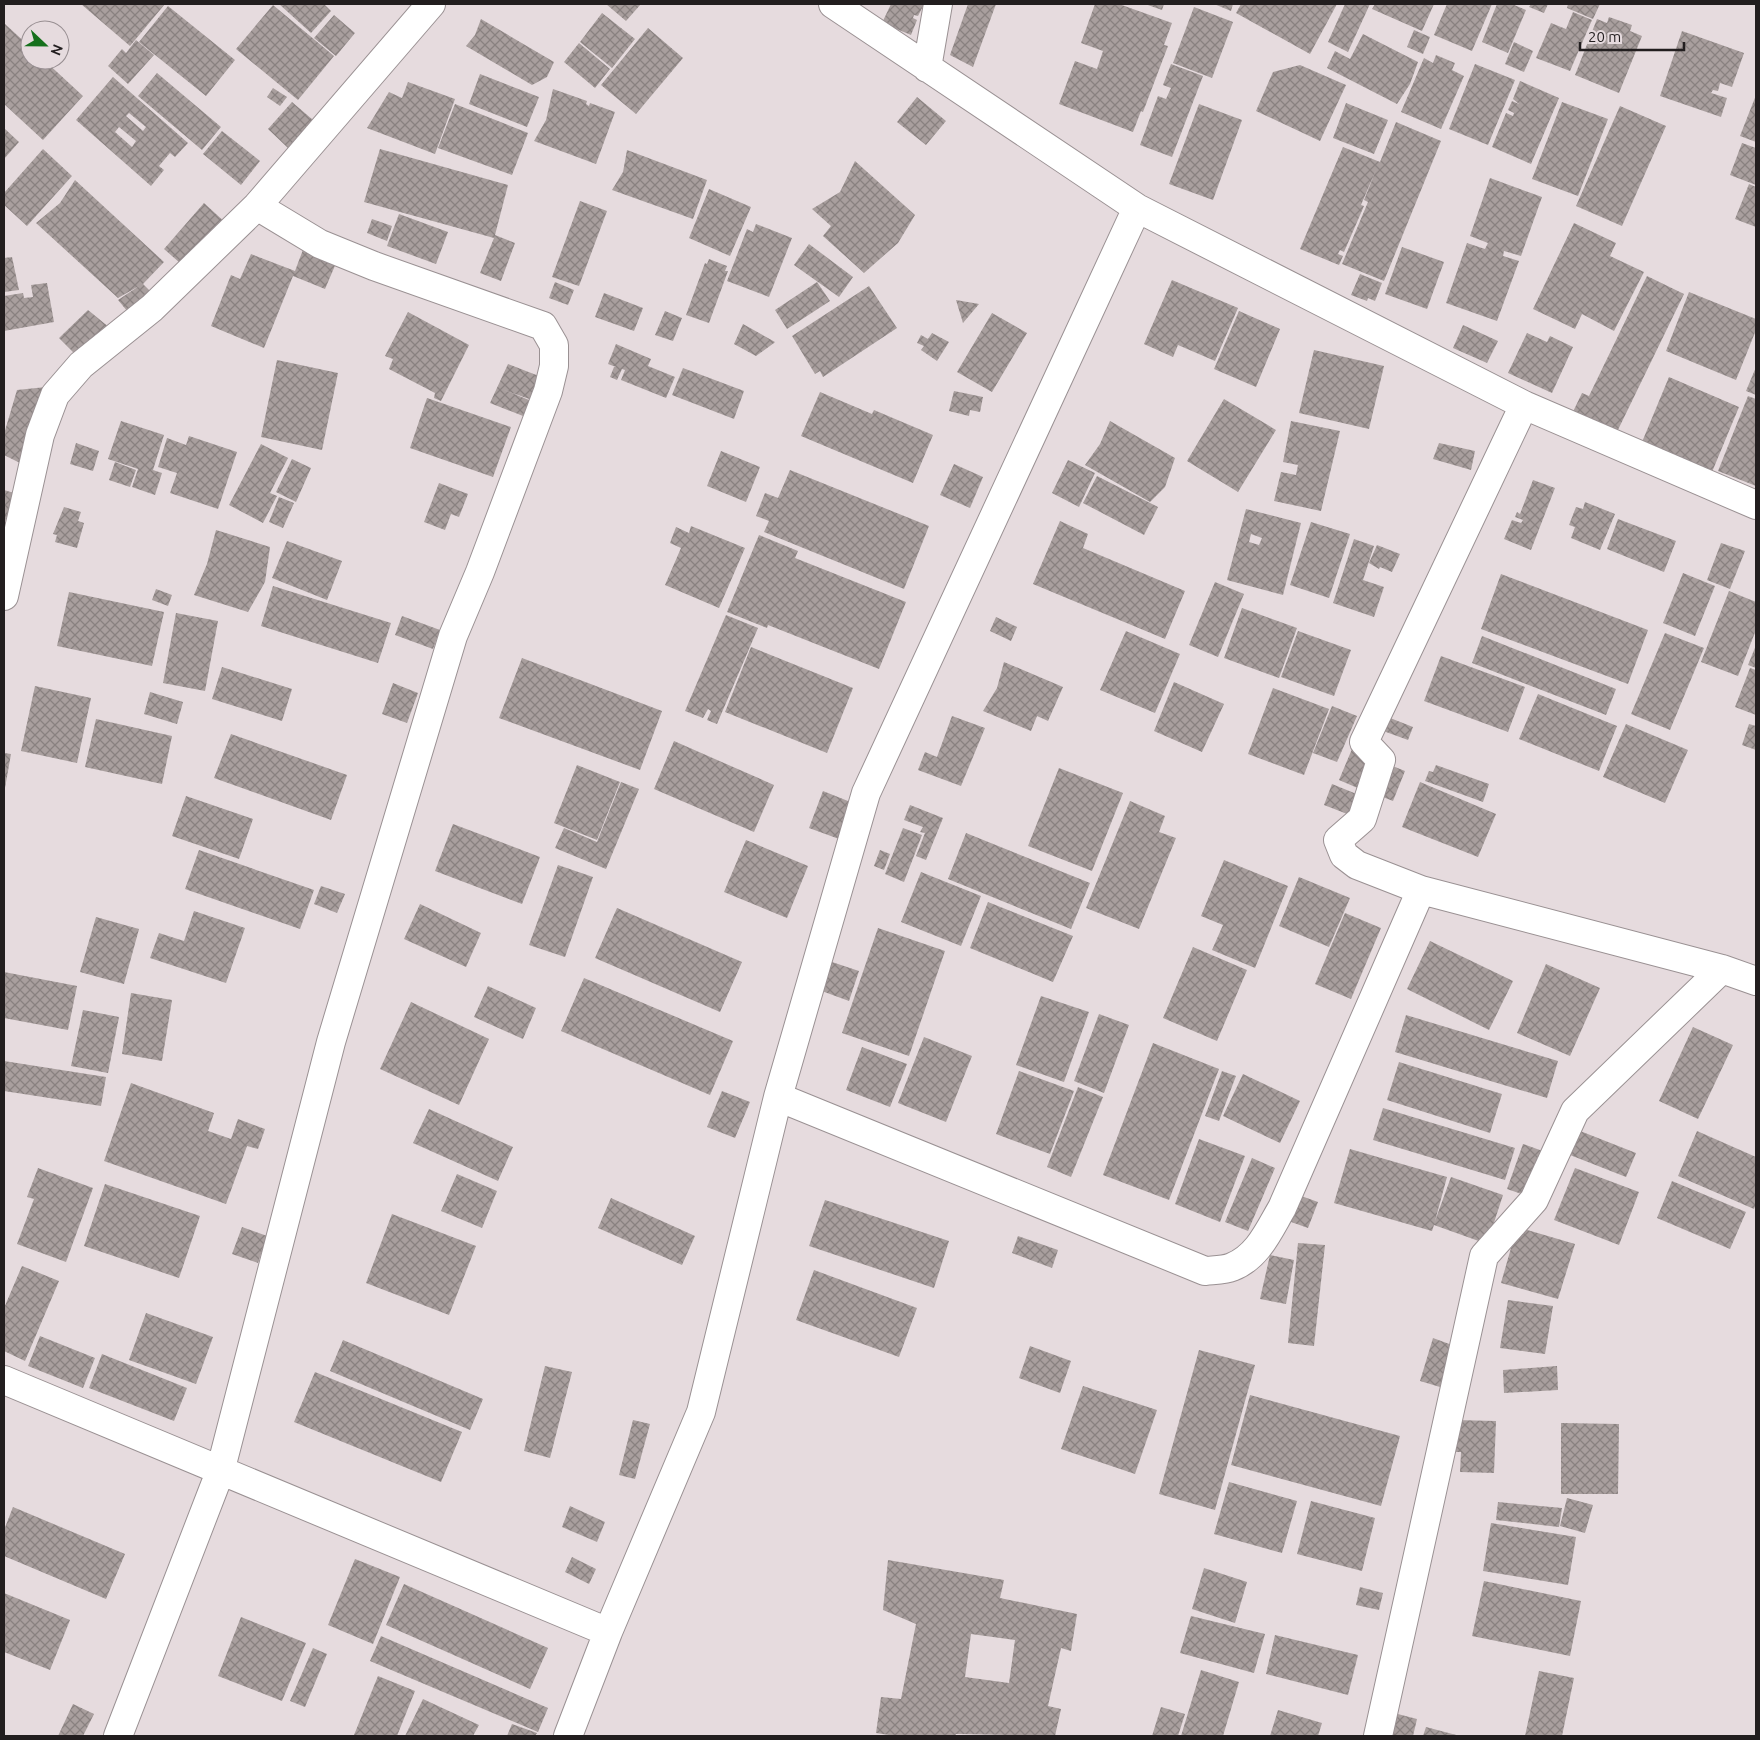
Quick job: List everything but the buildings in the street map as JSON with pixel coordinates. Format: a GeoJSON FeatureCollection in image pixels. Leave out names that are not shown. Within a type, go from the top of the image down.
{"type":"FeatureCollection","features":[{"type":"Feature","properties":{"kind":"street"},"geometry":{"type":"LineString","coordinates":[[4,596],[40,435],[55,395],[81,365],[152,308],[257,206],[431,4]]}},
{"type":"Feature","properties":{"kind":"street"},"geometry":{"type":"LineString","coordinates":[[927,68],[938,4]]}},
{"type":"Feature","properties":{"kind":"street"},"geometry":{"type":"LineString","coordinates":[[842,6],[927,68],[1137,208],[1524,405],[1756,505]]}},
{"type":"Feature","properties":{"kind":"street"},"geometry":{"type":"LineString","coordinates":[[118,1736],[220,1472],[332,1042],[453,636],[524,460],[548,391],[554,366],[554,346],[544,326],[329,248],[257,206]]}},
{"type":"Feature","properties":{"kind":"street"},"geometry":{"type":"LineString","coordinates":[[568,1736],[608,1632],[701,1412],[778,1097],[866,793],[1137,208]]}},
{"type":"Feature","properties":{"kind":"street"},"geometry":{"type":"LineString","coordinates":[[1524,405],[1364,742],[1381,760],[1362,819],[1338,840],[1344,854],[1357,865],[1422,890],[1722,969],[1756,981]]}},
{"type":"Feature","properties":{"kind":"street"},"geometry":{"type":"LineString","coordinates":[[778,1097],[1205,1271],[1231,1268],[1249,1258],[1266,1237],[1282,1208],[1422,890]]}},
{"type":"Feature","properties":{"kind":"street"},"geometry":{"type":"LineString","coordinates":[[1378,1736],[1484,1256],[1534,1200],[1575,1111],[1722,969]]}},
{"type":"Feature","properties":{"kind":"street"},"geometry":{"type":"LineString","coordinates":[[4,1380],[220,1472],[608,1632]]}}]}
